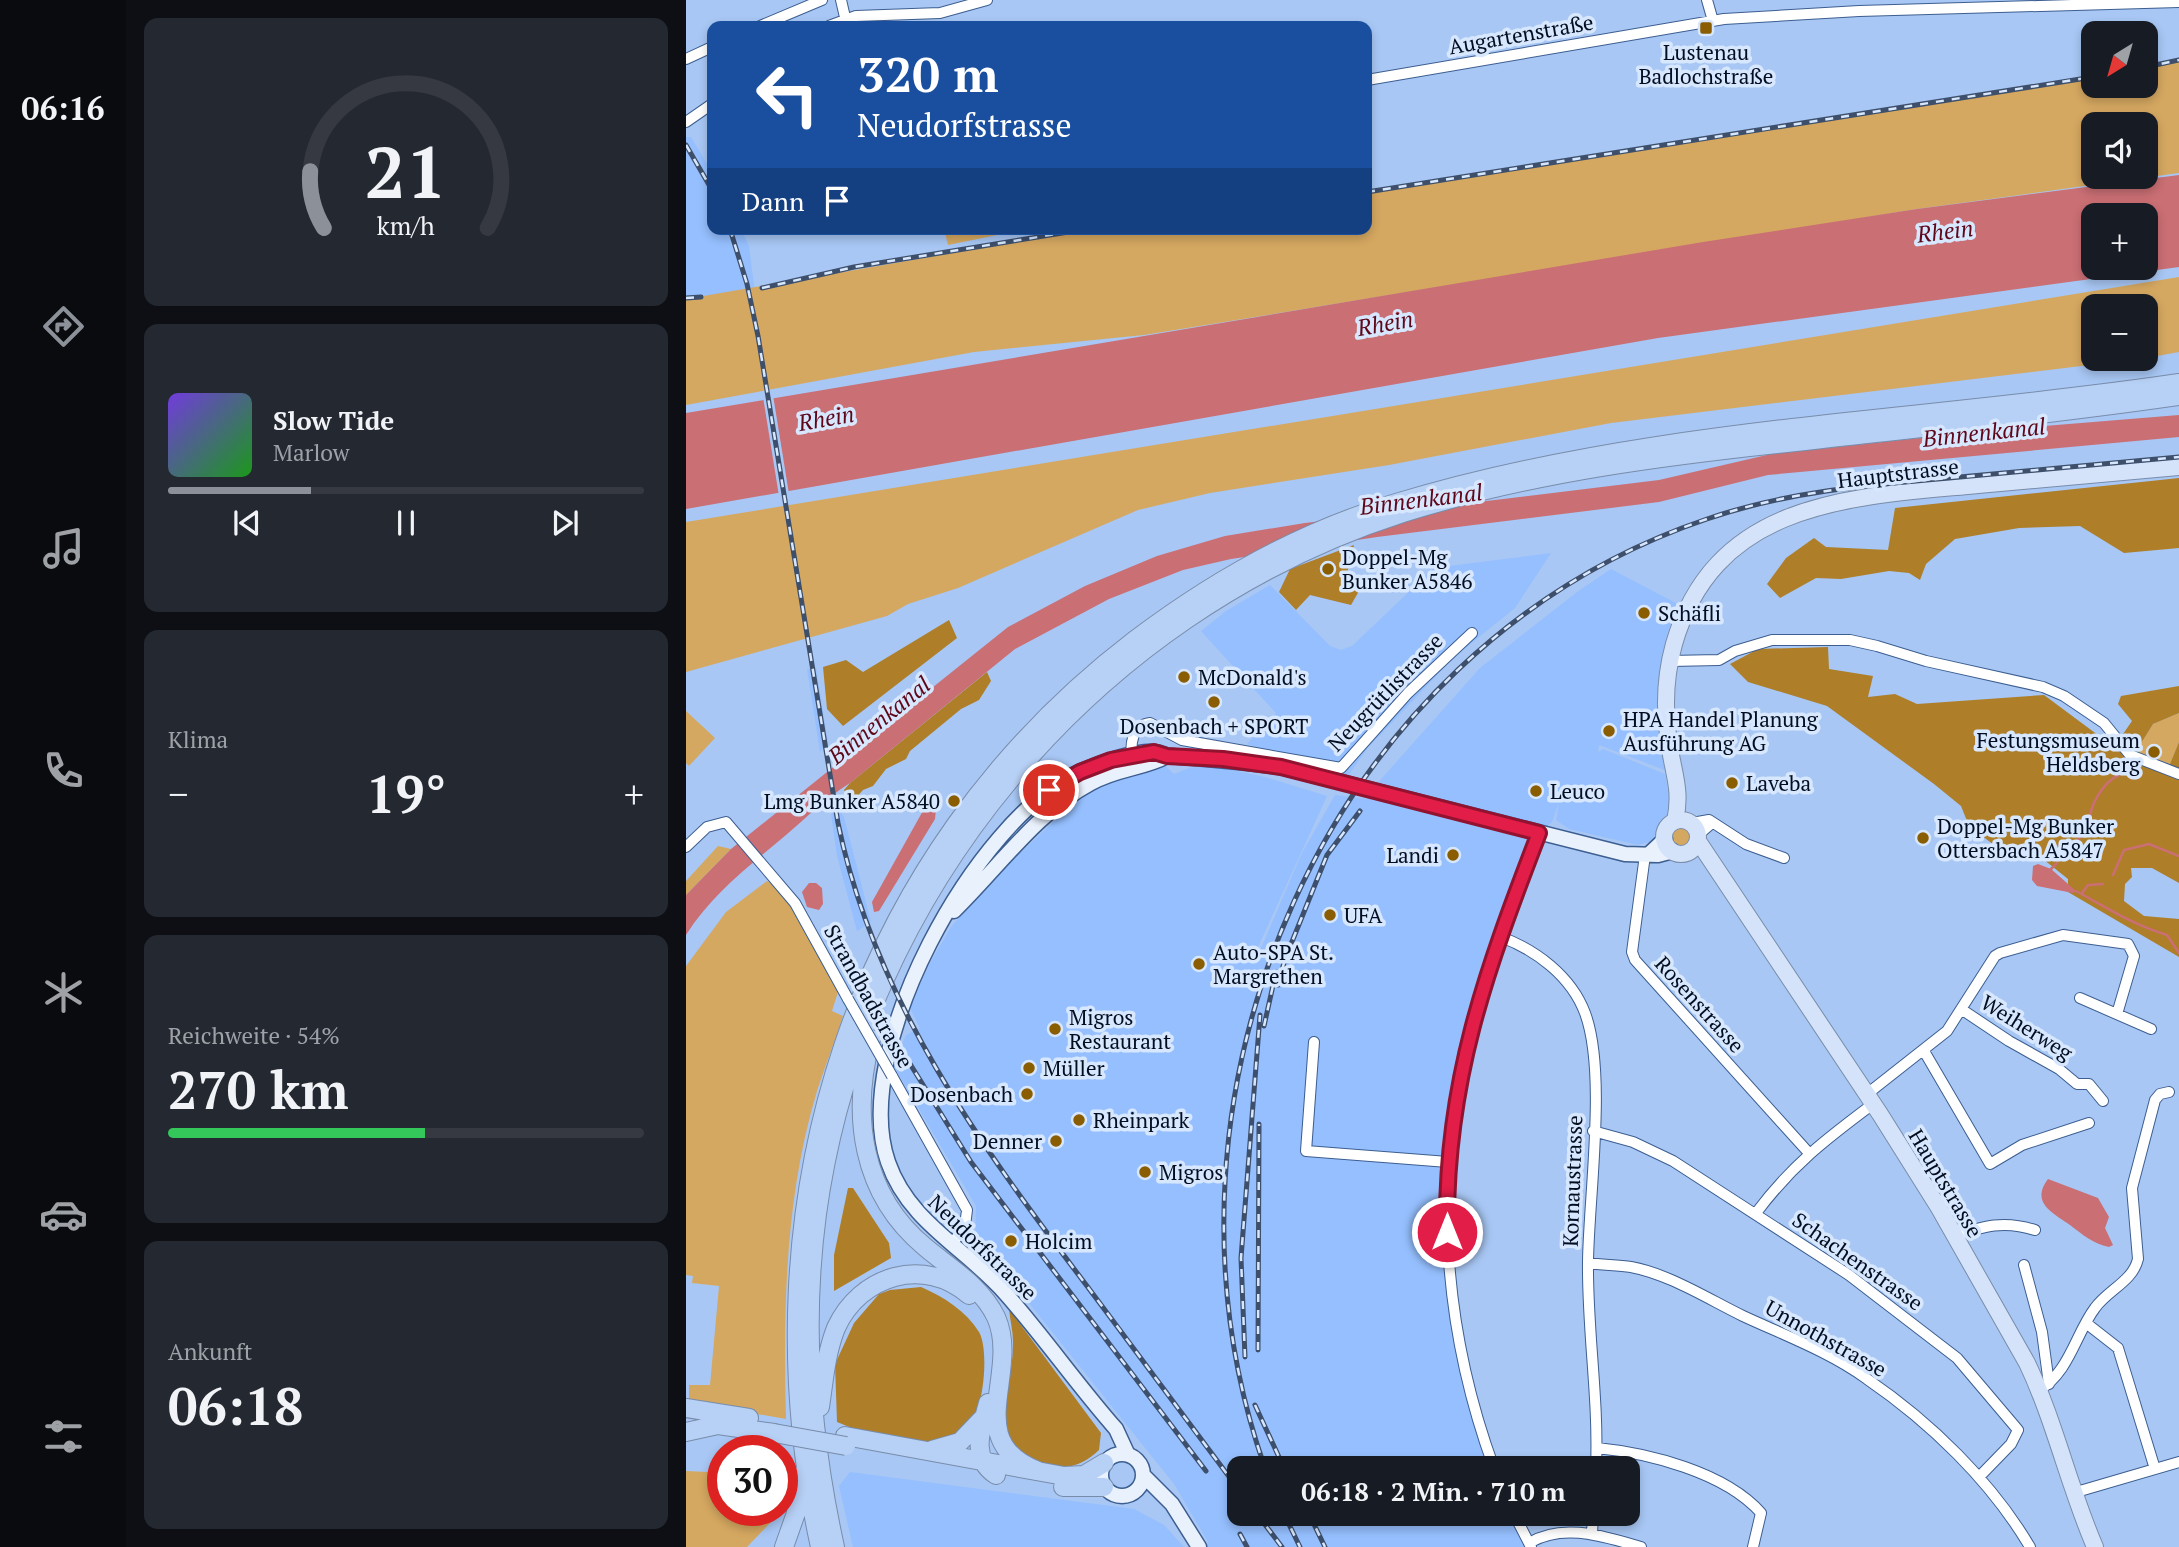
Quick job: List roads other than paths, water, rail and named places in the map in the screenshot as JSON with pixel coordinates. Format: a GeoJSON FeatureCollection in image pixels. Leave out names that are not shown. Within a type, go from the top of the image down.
{"type":"FeatureCollection","features":[{"type":"Feature","properties":{"kind":"highway"},"geometry":{"type":"LineString","coordinates":[[784,1547],[793,1527],[798,1496],[799,1416],[795,1303],[803,1216],[812,1160],[845,1040],[897,922],[956,826],[995,774],[1042,722],[1133,642],[1241,570],[1301,539],[1391,504],[1518,469],[1642,447],[2179,383]]}},
{"type":"Feature","properties":{"kind":"highway"},"geometry":{"type":"LineString","coordinates":[[835,1547],[815,1438],[810,1309],[818,1206],[839,1103],[890,964],[920,907],[958,846],[1001,789],[1053,730],[1107,680],[1161,637],[1233,590],[1293,558],[1358,530],[1451,500],[1591,468],[1645,460],[2179,396]]}},
{"type":"Feature","properties":{"kind":"highway"},"geometry":{"type":"LineString","coordinates":[[890,964],[861,1088],[861,1128],[868,1162],[881,1194],[899,1221],[916,1239],[975,1288],[993,1312],[1003,1350],[995,1414],[997,1432],[1012,1455],[1038,1471]]}},
{"type":"Feature","properties":{"kind":"highway"},"geometry":{"type":"LineString","coordinates":[[815,1438],[826,1362],[838,1325],[850,1305],[867,1289],[901,1274],[929,1275],[947,1280],[969,1296],[985,1316],[992,1333],[994,1356],[978,1450],[983,1470]]}},
{"type":"Feature","properties":{"kind":"highway"},"geometry":{"type":"LineString","coordinates":[[686,1408],[1060,1486],[1104,1487]]}},
{"type":"Feature","properties":{"kind":"highway"},"geometry":{"type":"LineString","coordinates":[[926,1451],[960,1443],[973,1432],[984,1415]]}},
{"type":"Feature","properties":{"kind":"highway"},"geometry":{"type":"LineString","coordinates":[[799,1416],[820,1547]]}},
{"type":"Feature","properties":{"kind":"highway"},"geometry":{"type":"LineString","coordinates":[[686,1432],[718,1426],[773,1428]]}},
{"type":"Feature","properties":{"kind":"highway"},"geometry":{"type":"LineString","coordinates":[[846,1441],[926,1451],[983,1470],[1038,1471],[1077,1476],[1107,1460]]}},
{"type":"Feature","properties":{"kind":"main road","name":"Hauptstrasse"},"geometry":{"type":"LineString","coordinates":[[2095,1547],[2073,1493],[2044,1387],[1870,1099],[1714,865],[1685,835],[1666,715],[1670,661],[1687,609],[1711,572],[1757,531],[1793,514],[1858,496],[2179,467]]}},
{"type":"Feature","properties":{"kind":"main road","name":"Neudorfstrasse"},"geometry":{"type":"LineString","coordinates":[[944,922],[1058,804],[1093,781],[1154,752],[1167,756],[1223,759],[1281,767],[1625,854],[1647,855]]}},
{"type":"Feature","properties":{"kind":"main road","name":"Neudorfstrasse"},"geometry":{"type":"LineString","coordinates":[[1128,1455],[1124,1442],[1110,1423],[1006,1294],[919,1216],[902,1192],[888,1161],[880,1117],[884,1061],[897,1018],[954,901],[980,863],[1011,823],[1037,800],[1080,772],[1139,760]]}},
{"type":"Feature","properties":{"kind":"main road"},"geometry":{"type":"LineString","coordinates":[[1647,855],[1685,835]]}},
{"type":"Feature","properties":{"kind":"main road"},"geometry":{"type":"LineString","coordinates":[[1110,1423],[1107,1460],[1100,1475],[1104,1487],[1118,1496],[1136,1491],[1156,1498],[1181,1518]]}},
{"type":"Feature","properties":{"kind":"main road"},"geometry":{"type":"LineString","coordinates":[[1107,1460],[1128,1455],[1140,1464],[1143,1475],[1172,1504],[1199,1547]]}},
{"type":"Feature","properties":{"kind":"main road"},"geometry":{"type":"LineString","coordinates":[[1136,1491],[1143,1475]]}},
{"type":"Feature","properties":{"kind":"street"},"geometry":{"type":"LineString","coordinates":[[772,21],[822,0]]}},
{"type":"Feature","properties":{"kind":"street"},"geometry":{"type":"LineString","coordinates":[[841,0],[847,21]]}},
{"type":"Feature","properties":{"kind":"street"},"geometry":{"type":"LineString","coordinates":[[857,21],[940,13],[987,0]]}},
{"type":"Feature","properties":{"kind":"street"},"geometry":{"type":"LineString","coordinates":[[1707,0],[1713,21]]}},
{"type":"Feature","properties":{"kind":"street","name":"Augartenstraße"},"geometry":{"type":"LineString","coordinates":[[1372,79],[1713,21],[1859,11],[2058,3],[2179,2]]}},
{"type":"Feature","properties":{"kind":"street"},"geometry":{"type":"LineString","coordinates":[[686,59],[707,49]]}},
{"type":"Feature","properties":{"kind":"street"},"geometry":{"type":"LineString","coordinates":[[686,122],[707,107]]}},
{"type":"Feature","properties":{"kind":"street","name":"Neugrütlistrasse"},"geometry":{"type":"LineString","coordinates":[[1139,760],[1136,732],[1144,723],[1161,726],[1182,740],[1244,748],[1333,769],[1341,768],[1408,693],[1472,633]]}},
{"type":"Feature","properties":{"kind":"street"},"geometry":{"type":"LineString","coordinates":[[1670,661],[1718,660],[1735,651],[1773,640],[1850,640],[1926,661],[2043,687],[2064,696],[2104,723],[2130,755],[2179,774]]}},
{"type":"Feature","properties":{"kind":"street","name":"Strandbadstrasse"},"geometry":{"type":"LineString","coordinates":[[686,847],[707,827],[726,822],[795,903],[967,1210],[965,1226],[952,1244]]}},
{"type":"Feature","properties":{"kind":"street"},"geometry":{"type":"LineString","coordinates":[[1685,835],[1712,823],[1746,844],[1784,858]]}},
{"type":"Feature","properties":{"kind":"street"},"geometry":{"type":"LineString","coordinates":[[1490,1456],[1466,1377],[1452,1304],[1447,1232],[1448,1162],[1470,1030],[1539,833]]}},
{"type":"Feature","properties":{"kind":"street","name":"Rosenstrasse"},"geometry":{"type":"LineString","coordinates":[[1647,855],[1633,950],[1635,960],[1808,1152]]}},
{"type":"Feature","properties":{"kind":"street"},"geometry":{"type":"LineString","coordinates":[[1756,1213],[1779,1181],[1808,1152],[1947,1031],[1995,956],[2000,953],[2063,935],[2128,944],[2134,956],[2118,1014]]}},
{"type":"Feature","properties":{"kind":"street","name":"Kornaustrasse"},"geometry":{"type":"LineString","coordinates":[[1501,937],[1518,943],[1552,966],[1585,1011],[1593,1042],[1588,1263],[1597,1456]]}},
{"type":"Feature","properties":{"kind":"street"},"geometry":{"type":"LineString","coordinates":[[2080,998],[2151,1029]]}},
{"type":"Feature","properties":{"kind":"street","name":"Weiherweg"},"geometry":{"type":"LineString","coordinates":[[1961,1009],[2009,1041],[2059,1069],[2077,1084],[2089,1084],[2103,1101]]}},
{"type":"Feature","properties":{"kind":"street"},"geometry":{"type":"LineString","coordinates":[[1314,1042],[1306,1151],[1448,1162]]}},
{"type":"Feature","properties":{"kind":"street"},"geometry":{"type":"LineString","coordinates":[[1924,1051],[1990,1164],[2022,1145],[2089,1123]]}},
{"type":"Feature","properties":{"kind":"street"},"geometry":{"type":"LineString","coordinates":[[2044,1387],[2103,1298],[2133,1273],[2138,1259],[2132,1198],[2135,1167],[2155,1100],[2160,1094],[2169,1092]]}},
{"type":"Feature","properties":{"kind":"street","name":"Schachenstrasse"},"geometry":{"type":"LineString","coordinates":[[1593,1131],[1633,1142],[1673,1161],[1856,1280],[1940,1344],[1983,1384],[2018,1430],[2011,1444],[1979,1477]]}},
{"type":"Feature","properties":{"kind":"street"},"geometry":{"type":"LineString","coordinates":[[1954,1236],[1996,1224],[2017,1225],[2035,1230]]}},
{"type":"Feature","properties":{"kind":"street","name":"Unnothstrasse"},"geometry":{"type":"LineString","coordinates":[[1588,1263],[1632,1268],[1659,1277],[1812,1348],[1866,1378],[1914,1416],[1979,1477],[2008,1512],[2030,1547]]}},
{"type":"Feature","properties":{"kind":"street"},"geometry":{"type":"LineString","coordinates":[[2024,1265],[2042,1332],[2044,1387]]}},
{"type":"Feature","properties":{"kind":"street"},"geometry":{"type":"LineString","coordinates":[[2086,1323],[2118,1348],[2155,1469]]}},
{"type":"Feature","properties":{"kind":"street"},"geometry":{"type":"LineString","coordinates":[[1597,1448],[1664,1458],[1731,1490],[1760,1513],[1753,1547]]}},
{"type":"Feature","properties":{"kind":"street"},"geometry":{"type":"LineString","coordinates":[[2073,1493],[2179,1462]]}},
{"type":"Feature","properties":{"kind":"street"},"geometry":{"type":"LineString","coordinates":[[1520,1526],[1530,1545],[1549,1534],[1592,1534],[1641,1547]]}},
{"type":"Feature","properties":{"kind":"street"},"geometry":{"type":"LineString","coordinates":[[1592,1526],[1592,1534]]}},
{"type":"Feature","properties":{"kind":"water","name":"Rhein"},"geometry":{"type":"Polygon","coordinates":[[[2179,175],[2179,267],[2158,270],[2158,203],[2081,203],[2081,280],[2084,280],[1658,338],[686,509],[686,413],[1703,242],[1917,209],[2081,188],[2158,189],[2158,178],[2179,175]]]}},
{"type":"Feature","properties":{"kind":"water","name":"Binnenkanal"},"geometry":{"type":"Polygon","coordinates":[[[2179,415],[2179,437],[1768,475],[1659,502],[1377,537],[1231,559],[1183,570],[1109,599],[1015,649],[825,801],[745,869],[707,907],[686,935],[686,895],[731,849],[1008,627],[1085,586],[1157,556],[1225,536],[1305,523],[1659,480],[1771,454],[1984,431],[2179,415]]]}},
{"type":"Feature","properties":{"kind":"water"},"geometry":{"type":"Polygon","coordinates":[[[930,805],[936,809],[935,819],[879,911],[874,912],[872,902],[924,809],[930,805]]]}},
{"type":"Feature","properties":{"kind":"water"},"geometry":{"type":"Polygon","coordinates":[[[2038,864],[2051,869],[2076,891],[2073,893],[2037,886],[2032,880],[2033,866],[2038,864]]]}},
{"type":"Feature","properties":{"kind":"water"},"geometry":{"type":"Polygon","coordinates":[[[809,883],[816,883],[822,888],[823,904],[819,910],[807,907],[802,892],[809,883]]]}},
{"type":"Feature","properties":{"kind":"water"},"geometry":{"type":"Polygon","coordinates":[[[2048,1179],[2098,1198],[2109,1217],[2105,1228],[2113,1245],[2103,1246],[2093,1241],[2046,1206],[2041,1195],[2048,1179]]]}},
{"type":"Feature","properties":{"kind":"waterway"},"geometry":{"type":"LineString","coordinates":[[2066,853],[2090,826],[2091,811],[2102,789],[2119,775]]}},
{"type":"Feature","properties":{"kind":"waterway"},"geometry":{"type":"LineString","coordinates":[[2113,875],[2124,850],[2149,844],[2179,856]]}},
{"type":"Feature","properties":{"kind":"waterway"},"geometry":{"type":"LineString","coordinates":[[2051,869],[2057,863]]}},
{"type":"Feature","properties":{"kind":"waterway"},"geometry":{"type":"LineString","coordinates":[[2082,893],[2088,885],[2103,884]]}},
{"type":"Feature","properties":{"kind":"waterway"},"geometry":{"type":"LineString","coordinates":[[2076,891],[2132,921],[2167,935],[2179,953]]}},
{"type":"Feature","properties":{"kind":"railway"},"geometry":{"type":"LineString","coordinates":[[2158,64],[2179,60]]}},
{"type":"Feature","properties":{"kind":"railway"},"geometry":{"type":"LineString","coordinates":[[1372,191],[2081,79]]}},
{"type":"Feature","properties":{"kind":"railway"},"geometry":{"type":"LineString","coordinates":[[686,145],[707,181]]}},
{"type":"Feature","properties":{"kind":"railway"},"geometry":{"type":"LineString","coordinates":[[732,235],[747,284],[758,336],[838,823],[855,888],[877,950],[904,1010],[971,1124],[1047,1233],[1227,1474]]}},
{"type":"Feature","properties":{"kind":"railway"},"geometry":{"type":"LineString","coordinates":[[762,288],[854,267],[1050,235]]}},
{"type":"Feature","properties":{"kind":"railway"},"geometry":{"type":"LineString","coordinates":[[686,298],[701,297]]}},
{"type":"Feature","properties":{"kind":"railway"},"geometry":{"type":"LineString","coordinates":[[1262,1456],[1231,1326],[1225,1181],[1247,1038],[1294,902],[1365,778],[1458,669],[1573,582],[1707,519],[1736,510],[1796,496],[1857,487],[2179,457]]}},
{"type":"Feature","properties":{"kind":"railway"},"geometry":{"type":"LineString","coordinates":[[1278,985],[1285,959],[1327,855],[1360,811]]}},
{"type":"Feature","properties":{"kind":"railway"},"geometry":{"type":"LineString","coordinates":[[1264,1026],[1276,972]]}},
{"type":"Feature","properties":{"kind":"railway"},"geometry":{"type":"LineString","coordinates":[[1245,1357],[1241,1258],[1260,1015]]}},
{"type":"Feature","properties":{"kind":"railway"},"geometry":{"type":"LineString","coordinates":[[907,1059],[971,1162],[1206,1471]]}},
{"type":"Feature","properties":{"kind":"railway"},"geometry":{"type":"LineString","coordinates":[[1258,1350],[1259,1124]]}},
{"type":"Feature","properties":{"kind":"railway"},"geometry":{"type":"LineString","coordinates":[[1255,1405],[1278,1456]]}},
{"type":"Feature","properties":{"kind":"railway"},"geometry":{"type":"LineString","coordinates":[[1266,1526],[1282,1547]]}},
{"type":"Feature","properties":{"kind":"railway"},"geometry":{"type":"LineString","coordinates":[[1290,1526],[1300,1547]]}},
{"type":"Feature","properties":{"kind":"railway"},"geometry":{"type":"LineString","coordinates":[[1315,1526],[1325,1547]]}},
{"type":"Feature","properties":{"kind":"railway"},"geometry":{"type":"LineString","coordinates":[[1240,1534],[1247,1547]]}},
{"type":"Feature","properties":{"kind":"place","name":"Lustenau Badlochstraße"},"geometry":{"type":"Point","coordinates":[1706,28]}},
{"type":"Feature","properties":{"kind":"place","name":"Doppel-Mg Bunker A5846"},"geometry":{"type":"Point","coordinates":[1328,569]}},
{"type":"Feature","properties":{"kind":"place","name":"Schäfli"},"geometry":{"type":"Point","coordinates":[1644,613]}},
{"type":"Feature","properties":{"kind":"place","name":"McDonald's"},"geometry":{"type":"Point","coordinates":[1184,677]}},
{"type":"Feature","properties":{"kind":"place","name":"Dosenbach + SPORT"},"geometry":{"type":"Point","coordinates":[1214,702]}},
{"type":"Feature","properties":{"kind":"place","name":"HPA Handel Planung Ausführung AG"},"geometry":{"type":"Point","coordinates":[1609,731]}},
{"type":"Feature","properties":{"kind":"place","name":"Festungsmuseum Heldsberg"},"geometry":{"type":"Point","coordinates":[2154,752]}},
{"type":"Feature","properties":{"kind":"place","name":"Laveba"},"geometry":{"type":"Point","coordinates":[1732,783]}},
{"type":"Feature","properties":{"kind":"place","name":"Leuco"},"geometry":{"type":"Point","coordinates":[1536,791]}},
{"type":"Feature","properties":{"kind":"place","name":"Lmg Bunker A5840"},"geometry":{"type":"Point","coordinates":[954,801]}},
{"type":"Feature","properties":{"kind":"place","name":"Doppel-Mg Bunker Ottersbach A5847"},"geometry":{"type":"Point","coordinates":[1923,838]}},
{"type":"Feature","properties":{"kind":"place","name":"Landi"},"geometry":{"type":"Point","coordinates":[1453,855]}},
{"type":"Feature","properties":{"kind":"place","name":"UFA"},"geometry":{"type":"Point","coordinates":[1330,915]}},
{"type":"Feature","properties":{"kind":"place","name":"Auto-SPA St. Margrethen"},"geometry":{"type":"Point","coordinates":[1199,964]}},
{"type":"Feature","properties":{"kind":"place","name":"Migros Restaurant"},"geometry":{"type":"Point","coordinates":[1055,1029]}},
{"type":"Feature","properties":{"kind":"place","name":"Müller"},"geometry":{"type":"Point","coordinates":[1029,1068]}},
{"type":"Feature","properties":{"kind":"place","name":"Dosenbach"},"geometry":{"type":"Point","coordinates":[1027,1094]}},
{"type":"Feature","properties":{"kind":"place","name":"Rheinpark"},"geometry":{"type":"Point","coordinates":[1079,1120]}},
{"type":"Feature","properties":{"kind":"place","name":"Denner"},"geometry":{"type":"Point","coordinates":[1056,1141]}},
{"type":"Feature","properties":{"kind":"place","name":"Migros"},"geometry":{"type":"Point","coordinates":[1145,1172]}},
{"type":"Feature","properties":{"kind":"place","name":"Holcim"},"geometry":{"type":"Point","coordinates":[1011,1241]}}]}
